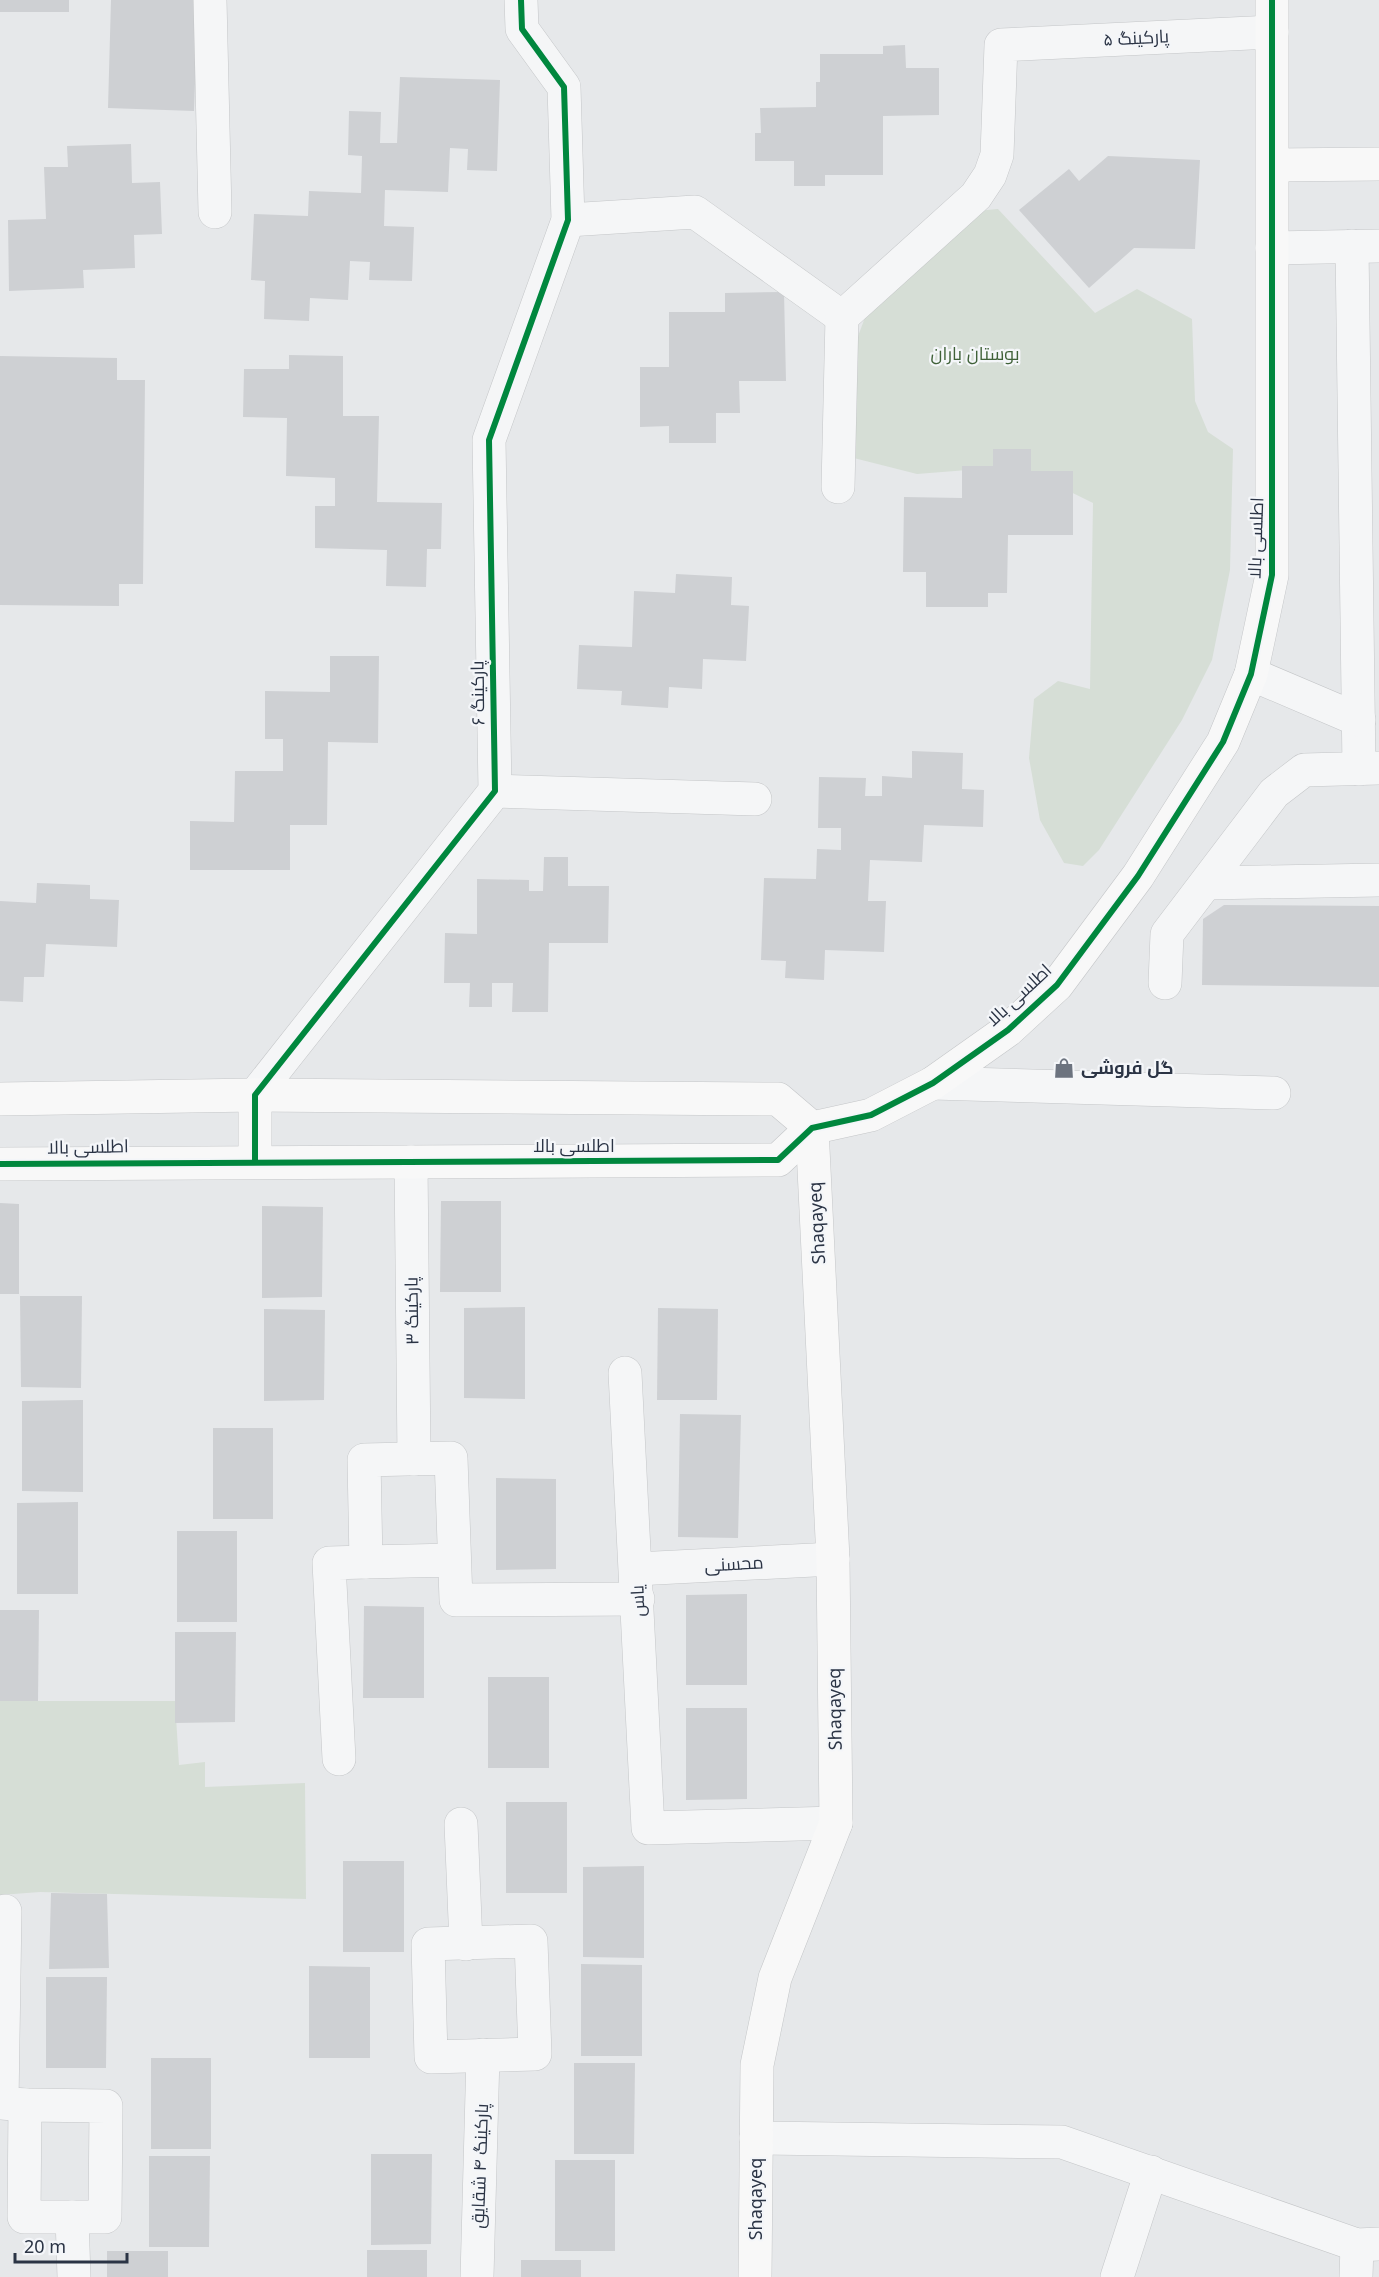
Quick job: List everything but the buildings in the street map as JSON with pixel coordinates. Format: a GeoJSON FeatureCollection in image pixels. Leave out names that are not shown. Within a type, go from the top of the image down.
{"type":"FeatureCollection","features":[{"type":"Feature","properties":{"kind":"street"},"geometry":{"type":"LineString","coordinates":[[210,0],[215,212]]}},
{"type":"Feature","properties":{"kind":"street"},"geometry":{"type":"LineString","coordinates":[[521,0],[522,29],[564,87],[568,220],[695,212],[842,317],[838,487]]}},
{"type":"Feature","properties":{"kind":"street","name":"پارکینگ ۵"},"geometry":{"type":"LineString","coordinates":[[842,317],[976,196],[990,175],[997,155],[1001,45],[1272,16]]}},
{"type":"Feature","properties":{"kind":"street","name":"اطلسی بالا"},"geometry":{"type":"LineString","coordinates":[[0,1164],[255,1160],[411,1162],[778,1160],[812,1128],[871,1115],[933,1083],[1008,1030],[1057,985],[1138,876],[1223,742],[1251,674],[1272,575],[1274,165],[1272,16]]}},
{"type":"Feature","properties":{"kind":"street"},"geometry":{"type":"LineString","coordinates":[[1274,165],[1379,164]]}},
{"type":"Feature","properties":{"kind":"street","name":"پارکینگ ۶"},"geometry":{"type":"LineString","coordinates":[[495,791],[489,440],[568,220]]}},
{"type":"Feature","properties":{"kind":"street"},"geometry":{"type":"LineString","coordinates":[[1165,983],[1167,934],[1274,793],[1304,770],[1369,769],[1359,720],[1365,246],[1272,248]]}},
{"type":"Feature","properties":{"kind":"street"},"geometry":{"type":"LineString","coordinates":[[1251,674],[1359,720]]}},
{"type":"Feature","properties":{"kind":"street"},"geometry":{"type":"LineString","coordinates":[[255,1160],[255,1095],[495,791],[755,799]]}},
{"type":"Feature","properties":{"kind":"street"},"geometry":{"type":"LineString","coordinates":[[1207,882],[1379,880]]}},
{"type":"Feature","properties":{"kind":"street"},"geometry":{"type":"LineString","coordinates":[[933,1083],[1274,1093]]}},
{"type":"Feature","properties":{"kind":"street"},"geometry":{"type":"LineString","coordinates":[[0,1099],[255,1095],[778,1099],[812,1128]]}},
{"type":"Feature","properties":{"kind":"street","name":"Shaqayeq"},"geometry":{"type":"LineString","coordinates":[[755,2277],[757,2065],[775,1978],[836,1823],[833,1558],[812,1128]]}},
{"type":"Feature","properties":{"kind":"street","name":"پارکینگ ۳"},"geometry":{"type":"LineString","coordinates":[[411,1162],[414,1459]]}},
{"type":"Feature","properties":{"kind":"street","name":"یاس"},"geometry":{"type":"LineString","coordinates":[[625,1373],[648,1828],[836,1823]]}},
{"type":"Feature","properties":{"kind":"street"},"geometry":{"type":"LineString","coordinates":[[339,1759],[329,1563],[453,1560],[451,1458],[364,1460],[366,1562]]}},
{"type":"Feature","properties":{"kind":"street","name":"محسنی"},"geometry":{"type":"LineString","coordinates":[[453,1560],[456,1600],[637,1584],[833,1558]]}},
{"type":"Feature","properties":{"kind":"street"},"geometry":{"type":"LineString","coordinates":[[461,1824],[466,1944]]}},
{"type":"Feature","properties":{"kind":"street"},"geometry":{"type":"LineString","coordinates":[[5,1911],[2,2103],[106,2106],[105,2217],[24,2217],[25,2105]]}},
{"type":"Feature","properties":{"kind":"street"},"geometry":{"type":"LineString","coordinates":[[531,1941],[534,2054],[431,2057],[428,1944],[466,1944],[531,1941]]}},
{"type":"Feature","properties":{"kind":"street","name":"پارکینگ ۴ شقایق"},"geometry":{"type":"LineString","coordinates":[[477,2277],[483,2055]]}},
{"type":"Feature","properties":{"kind":"street"},"geometry":{"type":"LineString","coordinates":[[756,2138],[1062,2142],[1368,2244],[1356,2277]]}},
{"type":"Feature","properties":{"kind":"street"},"geometry":{"type":"LineString","coordinates":[[1117,2277],[1151,2172]]}},
{"type":"Feature","properties":{"kind":"street"},"geometry":{"type":"LineString","coordinates":[[72,2217],[74,2277]]}},
{"type":"Feature","properties":{"kind":"green space","name":"بوستان باران"},"geometry":{"type":"Polygon","coordinates":[[[998,209],[1095,313],[1137,289],[1192,319],[1195,401],[1208,432],[1233,449],[1230,570],[1212,660],[1182,720],[1099,850],[1083,866],[1064,863],[1040,820],[1029,758],[1034,699],[1058,681],[1090,689],[1093,503],[1018,466],[917,474],[838,454],[843,376],[872,299],[956,213],[998,209]]]}},
{"type":"Feature","properties":{"kind":"green space"},"geometry":{"type":"Polygon","coordinates":[[[0,1701],[175,1701],[179,1765],[205,1762],[205,1787],[305,1783],[306,1899],[40,1892],[0,1895],[0,1701]]]}},
{"type":"Feature","properties":{"kind":"cycle path"},"geometry":{"type":"LineString","coordinates":[[255,1160],[255,1095],[495,791],[489,440],[568,220],[564,87],[522,29],[521,0]]}},
{"type":"Feature","properties":{"kind":"cycle path"},"geometry":{"type":"LineString","coordinates":[[0,1164],[778,1160],[812,1128],[871,1115],[933,1083],[1008,1030],[1057,985],[1138,876],[1223,742],[1251,674],[1272,575],[1272,0]]}},
{"type":"Feature","properties":{"kind":"place","name":"گل فروشی"},"geometry":{"type":"Point","coordinates":[1064,1068]}}]}
